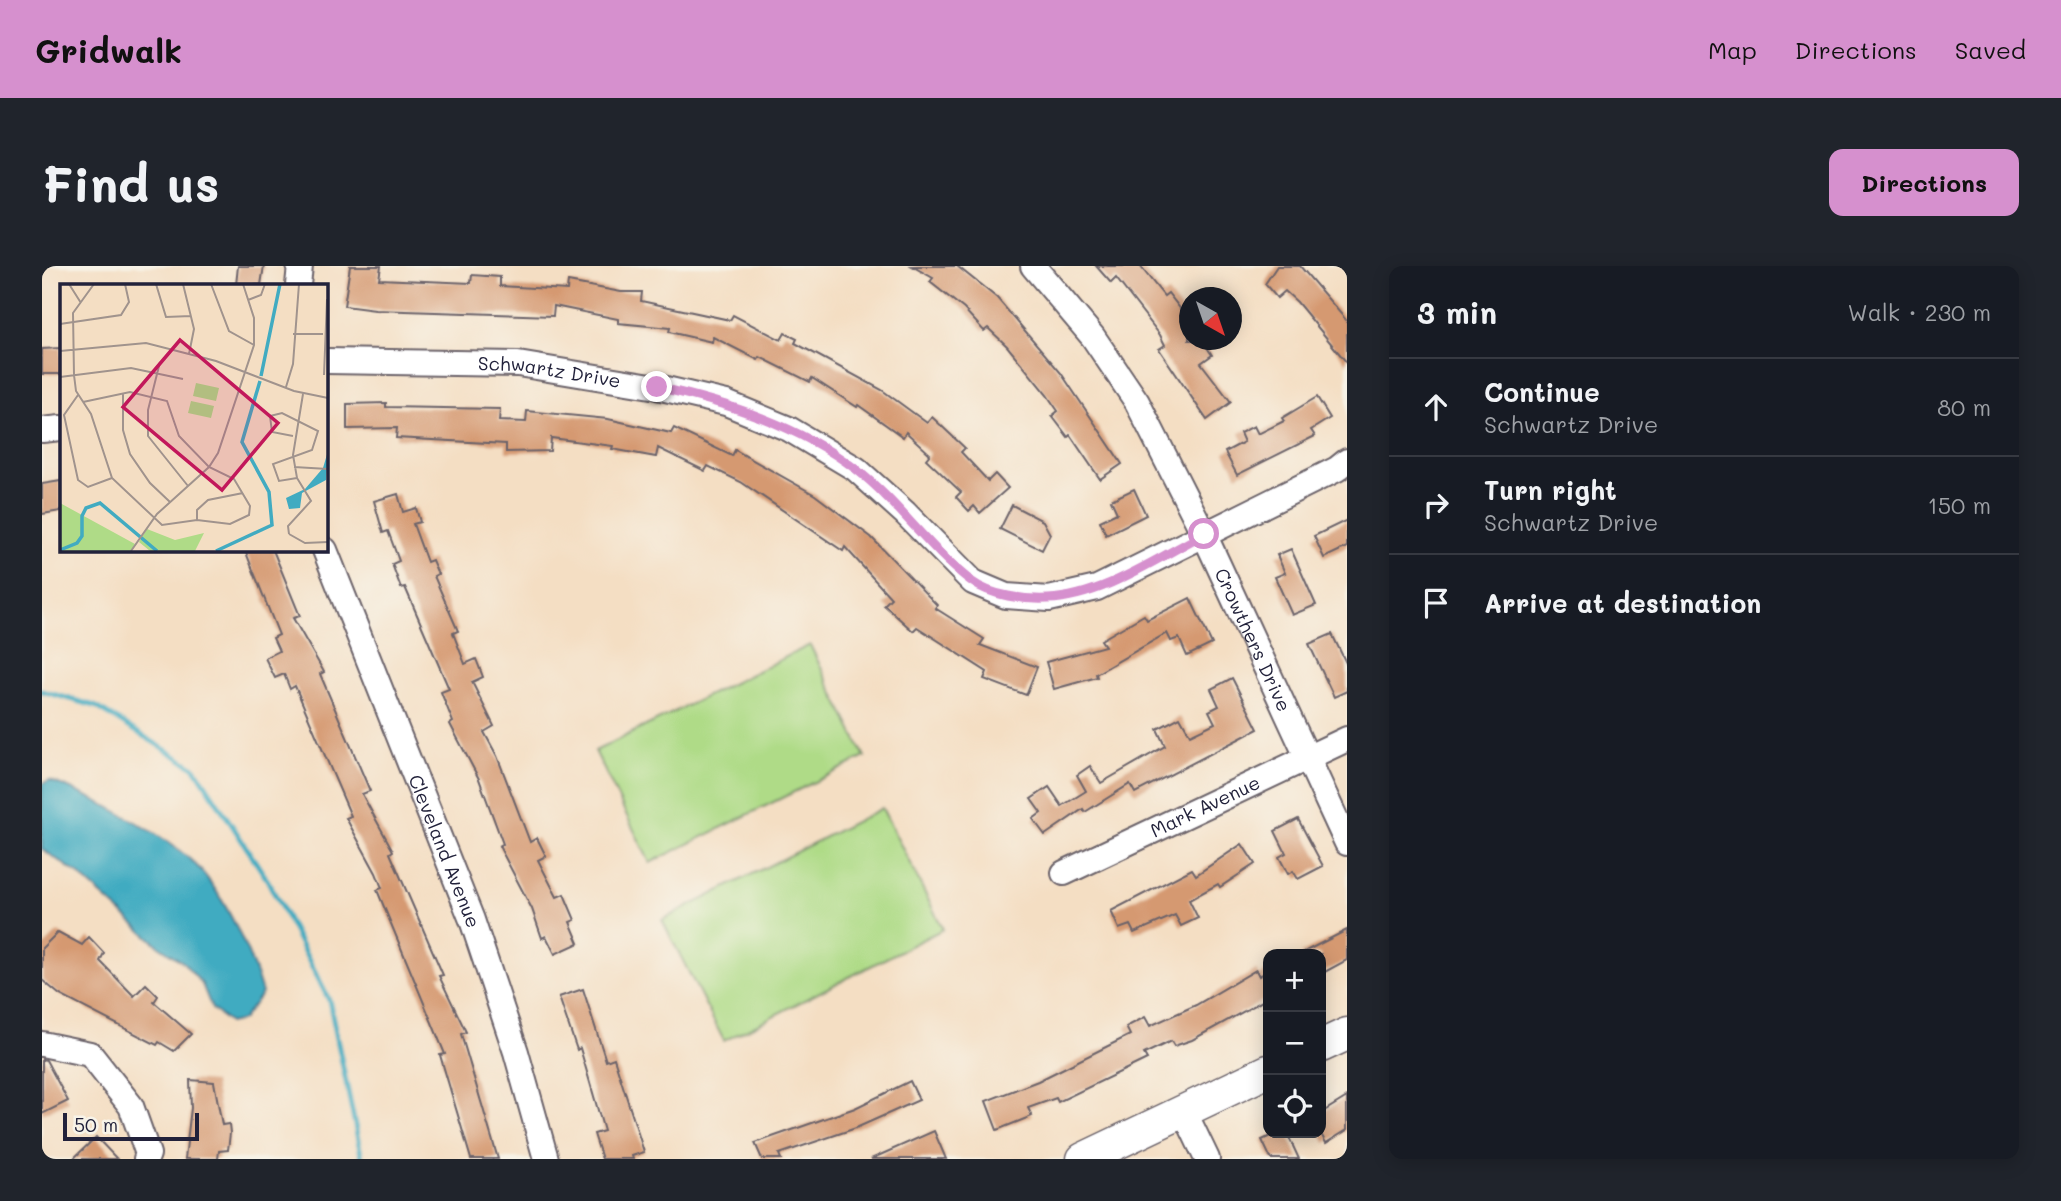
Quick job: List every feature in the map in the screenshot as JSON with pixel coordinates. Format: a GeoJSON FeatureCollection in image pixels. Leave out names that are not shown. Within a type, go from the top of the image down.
{"type":"FeatureCollection","features":[{"type":"Feature","properties":{"kind":"main road"},"geometry":{"type":"LineString","coordinates":[[1326,1044],[1347,1034]]}},
{"type":"Feature","properties":{"kind":"main road"},"geometry":{"type":"LineString","coordinates":[[1083,1159],[1263,1073]]}},
{"type":"Feature","properties":{"kind":"street"},"geometry":{"type":"LineString","coordinates":[[298,284],[300,266]]}},
{"type":"Feature","properties":{"kind":"street","name":"Crowthers Drive"},"geometry":{"type":"LineString","coordinates":[[1033,266],[1093,337],[1137,402],[1204,534],[1347,843]]}},
{"type":"Feature","properties":{"kind":"street","name":"Schwartz Drive"},"geometry":{"type":"LineString","coordinates":[[327,361],[518,364],[657,387],[726,403],[789,429],[856,469],[905,513],[973,583],[1006,596],[1049,599],[1097,588],[1337,469],[1347,461]]}},
{"type":"Feature","properties":{"kind":"street"},"geometry":{"type":"LineString","coordinates":[[42,430],[60,428]]}},
{"type":"Feature","properties":{"kind":"street","name":"Cleveland Avenue"},"geometry":{"type":"LineString","coordinates":[[326,551],[472,920],[516,1052],[546,1159]]}},
{"type":"Feature","properties":{"kind":"street","name":"Mark Avenue"},"geometry":{"type":"LineString","coordinates":[[1064,873],[1347,739]]}},
{"type":"Feature","properties":{"kind":"street"},"geometry":{"type":"LineString","coordinates":[[42,1044],[90,1054],[131,1105],[148,1154],[146,1159]]}},
{"type":"Feature","properties":{"kind":"street"},"geometry":{"type":"LineString","coordinates":[[1184,1111],[1207,1159]]}},
{"type":"Feature","properties":{"kind":"green space"},"geometry":{"type":"Polygon","coordinates":[[[810,645],[865,757],[650,863],[595,751],[810,645]]]}},
{"type":"Feature","properties":{"kind":"green space"},"geometry":{"type":"Polygon","coordinates":[[[882,808],[943,929],[724,1041],[662,920],[882,808]]]}},
{"type":"Feature","properties":{"kind":"water"},"geometry":{"type":"Polygon","coordinates":[[[49,780],[148,829],[183,854],[207,878],[236,926],[262,993],[242,1020],[229,1023],[212,1009],[202,984],[184,963],[159,946],[78,874],[42,849],[42,784],[49,780]]]}},
{"type":"Feature","properties":{"kind":"building"},"geometry":{"type":"Polygon","coordinates":[[[238,266],[264,266],[261,284],[236,284],[238,266]]]}},
{"type":"Feature","properties":{"kind":"building"},"geometry":{"type":"Polygon","coordinates":[[[350,266],[381,266],[379,279],[471,283],[472,275],[500,277],[500,286],[567,290],[568,282],[621,292],[642,292],[641,301],[730,320],[733,315],[781,340],[785,333],[797,339],[795,343],[882,390],[927,423],[932,417],[965,448],[961,452],[988,481],[995,474],[1008,488],[980,513],[974,506],[969,511],[956,497],[961,492],[926,459],[930,454],[906,432],[903,437],[858,405],[857,407],[812,378],[810,382],[713,337],[712,342],[669,332],[670,328],[618,323],[618,319],[554,306],[553,316],[375,310],[344,306],[350,266]]]}},
{"type":"Feature","properties":{"kind":"building"},"geometry":{"type":"Polygon","coordinates":[[[912,266],[957,266],[997,298],[1061,373],[1122,464],[1100,479],[1070,435],[1068,437],[1052,416],[1058,411],[1047,395],[1007,346],[988,328],[984,331],[964,309],[930,282],[933,278],[912,266]]]}},
{"type":"Feature","properties":{"kind":"building"},"geometry":{"type":"Polygon","coordinates":[[[1096,266],[1140,266],[1164,296],[1168,293],[1179,307],[1179,350],[1209,350],[1212,355],[1201,363],[1231,402],[1207,420],[1159,349],[1165,345],[1160,335],[1116,278],[1111,283],[1096,266]]]}},
{"type":"Feature","properties":{"kind":"building"},"geometry":{"type":"Polygon","coordinates":[[[1277,266],[1300,266],[1347,321],[1347,363],[1297,302],[1285,291],[1277,298],[1265,284],[1277,266]]]}},
{"type":"Feature","properties":{"kind":"building"},"geometry":{"type":"Polygon","coordinates":[[[60,348],[60,374],[42,374],[42,349],[60,348]]]}},
{"type":"Feature","properties":{"kind":"building"},"geometry":{"type":"Polygon","coordinates":[[[1317,397],[1330,418],[1311,430],[1315,436],[1237,475],[1225,452],[1244,442],[1240,433],[1254,426],[1258,434],[1284,421],[1282,418],[1317,397]]]}},
{"type":"Feature","properties":{"kind":"building"},"geometry":{"type":"Polygon","coordinates":[[[386,403],[386,407],[500,409],[499,421],[526,422],[527,411],[608,419],[671,433],[674,428],[732,456],[735,450],[815,495],[871,537],[937,605],[935,608],[984,639],[980,645],[1037,667],[1026,695],[984,679],[987,672],[917,627],[913,631],[884,605],[891,598],[845,547],[843,551],[741,482],[708,466],[705,471],[658,448],[656,457],[612,449],[613,446],[551,438],[550,451],[506,452],[506,444],[396,438],[397,428],[347,429],[347,404],[386,403]]]}},
{"type":"Feature","properties":{"kind":"building"},"geometry":{"type":"Polygon","coordinates":[[[60,481],[60,511],[42,514],[42,484],[60,481]]]}},
{"type":"Feature","properties":{"kind":"building"},"geometry":{"type":"Polygon","coordinates":[[[1134,489],[1146,515],[1106,535],[1100,521],[1117,513],[1111,500],[1134,489]]]}},
{"type":"Feature","properties":{"kind":"building"},"geometry":{"type":"Polygon","coordinates":[[[398,494],[403,512],[416,508],[420,522],[413,524],[427,562],[432,560],[438,574],[434,576],[458,631],[453,633],[465,664],[476,659],[483,677],[472,682],[494,726],[484,732],[497,756],[530,842],[537,838],[546,856],[538,860],[557,897],[564,894],[575,920],[570,922],[579,943],[555,954],[546,936],[542,938],[532,909],[499,846],[503,844],[479,779],[450,724],[453,722],[441,692],[449,689],[405,587],[401,588],[392,564],[399,561],[388,531],[383,533],[374,501],[398,494]]]}},
{"type":"Feature","properties":{"kind":"building"},"geometry":{"type":"Polygon","coordinates":[[[1012,505],[1043,521],[1050,534],[1042,550],[1000,529],[1012,505]]]}},
{"type":"Feature","properties":{"kind":"building"},"geometry":{"type":"Polygon","coordinates":[[[1347,520],[1347,547],[1324,558],[1314,536],[1347,520]]]}},
{"type":"Feature","properties":{"kind":"building"},"geometry":{"type":"Polygon","coordinates":[[[1291,549],[1316,605],[1292,615],[1275,577],[1285,573],[1277,555],[1291,549]]]}},
{"type":"Feature","properties":{"kind":"building"},"geometry":{"type":"Polygon","coordinates":[[[245,551],[273,551],[300,616],[293,618],[324,672],[320,674],[370,791],[362,794],[393,851],[390,853],[443,975],[439,976],[466,1032],[461,1034],[498,1159],[471,1159],[440,1055],[445,1054],[377,890],[382,888],[376,873],[346,818],[351,816],[295,686],[290,689],[284,674],[275,678],[265,658],[279,651],[273,638],[279,635],[245,551]]]}},
{"type":"Feature","properties":{"kind":"building"},"geometry":{"type":"Polygon","coordinates":[[[1190,598],[1212,644],[1187,656],[1179,638],[1171,641],[1167,633],[1096,674],[1097,677],[1054,689],[1046,662],[1105,646],[1101,640],[1144,615],[1147,620],[1190,598]]]}},
{"type":"Feature","properties":{"kind":"building"},"geometry":{"type":"Polygon","coordinates":[[[1332,634],[1347,665],[1347,691],[1334,697],[1309,644],[1332,634]]]}},
{"type":"Feature","properties":{"kind":"building"},"geometry":{"type":"Polygon","coordinates":[[[1232,678],[1258,729],[1135,793],[1130,784],[1085,812],[1083,809],[1045,835],[1033,819],[1041,813],[1031,799],[1049,787],[1062,806],[1086,791],[1077,775],[1090,766],[1101,783],[1165,746],[1157,729],[1180,717],[1190,735],[1215,723],[1209,711],[1219,706],[1211,689],[1232,678]]]}},
{"type":"Feature","properties":{"kind":"building"},"geometry":{"type":"Polygon","coordinates":[[[1298,819],[1323,866],[1298,879],[1293,871],[1288,874],[1279,857],[1286,853],[1275,831],[1298,819]]]}},
{"type":"Feature","properties":{"kind":"building"},"geometry":{"type":"Polygon","coordinates":[[[1242,844],[1255,864],[1220,887],[1218,884],[1189,900],[1198,918],[1181,926],[1175,915],[1134,933],[1130,925],[1119,929],[1111,911],[1192,869],[1196,875],[1242,844]]]}},
{"type":"Feature","properties":{"kind":"building"},"geometry":{"type":"Polygon","coordinates":[[[1347,930],[1347,960],[1326,971],[1326,949],[1310,949],[1347,930]]]}},
{"type":"Feature","properties":{"kind":"building"},"geometry":{"type":"Polygon","coordinates":[[[58,932],[82,945],[89,937],[104,953],[100,961],[134,996],[146,984],[158,996],[154,1002],[191,1034],[174,1051],[159,1042],[157,1045],[60,995],[42,980],[42,948],[58,932]]]}},
{"type":"Feature","properties":{"kind":"building"},"geometry":{"type":"Polygon","coordinates":[[[1256,970],[1259,976],[1263,974],[1263,1001],[1192,1040],[1174,1046],[1171,1041],[1144,1054],[1147,1059],[1058,1102],[1056,1098],[1028,1108],[1032,1116],[997,1130],[986,1101],[1038,1081],[1130,1035],[1126,1027],[1145,1017],[1150,1026],[1196,1005],[1256,970]]]}},
{"type":"Feature","properties":{"kind":"building"},"geometry":{"type":"Polygon","coordinates":[[[583,989],[606,1061],[614,1058],[644,1152],[632,1156],[633,1159],[602,1159],[594,1134],[604,1131],[580,1048],[577,1050],[559,997],[583,989]]]}},
{"type":"Feature","properties":{"kind":"building"},"geometry":{"type":"Polygon","coordinates":[[[42,1059],[46,1060],[68,1101],[42,1114],[42,1059]]]}},
{"type":"Feature","properties":{"kind":"building"},"geometry":{"type":"Polygon","coordinates":[[[190,1080],[214,1082],[222,1125],[229,1124],[228,1150],[219,1151],[218,1159],[185,1159],[191,1108],[190,1080]]]}},
{"type":"Feature","properties":{"kind":"building"},"geometry":{"type":"Polygon","coordinates":[[[910,1081],[919,1100],[856,1128],[779,1154],[781,1159],[762,1159],[755,1143],[855,1108],[910,1081]]]}},
{"type":"Feature","properties":{"kind":"building"},"geometry":{"type":"Polygon","coordinates":[[[1347,1097],[1347,1130],[1326,1143],[1323,1138],[1326,1138],[1326,1110],[1347,1097]]]}},
{"type":"Feature","properties":{"kind":"building"},"geometry":{"type":"Polygon","coordinates":[[[934,1131],[946,1159],[871,1159],[934,1131]]]}},
{"type":"Feature","properties":{"kind":"building"},"geometry":{"type":"Polygon","coordinates":[[[96,1137],[117,1159],[73,1159],[96,1137]]]}},
{"type":"Feature","properties":{"kind":"building"},"geometry":{"type":"Polygon","coordinates":[[[1289,1138],[1299,1159],[1271,1159],[1262,1140],[1289,1138]]]}},
{"type":"Feature","properties":{"kind":"waterway"},"geometry":{"type":"LineString","coordinates":[[42,691],[95,706],[195,768],[268,881],[329,1000],[362,1159]]}},
{"type":"Feature","properties":{"kind":"route"},"geometry":{"type":"LineString","coordinates":[[657,387],[726,403],[789,429],[856,469],[905,513],[973,583],[1006,596],[1049,599],[1097,588],[1204,534]]}}]}
